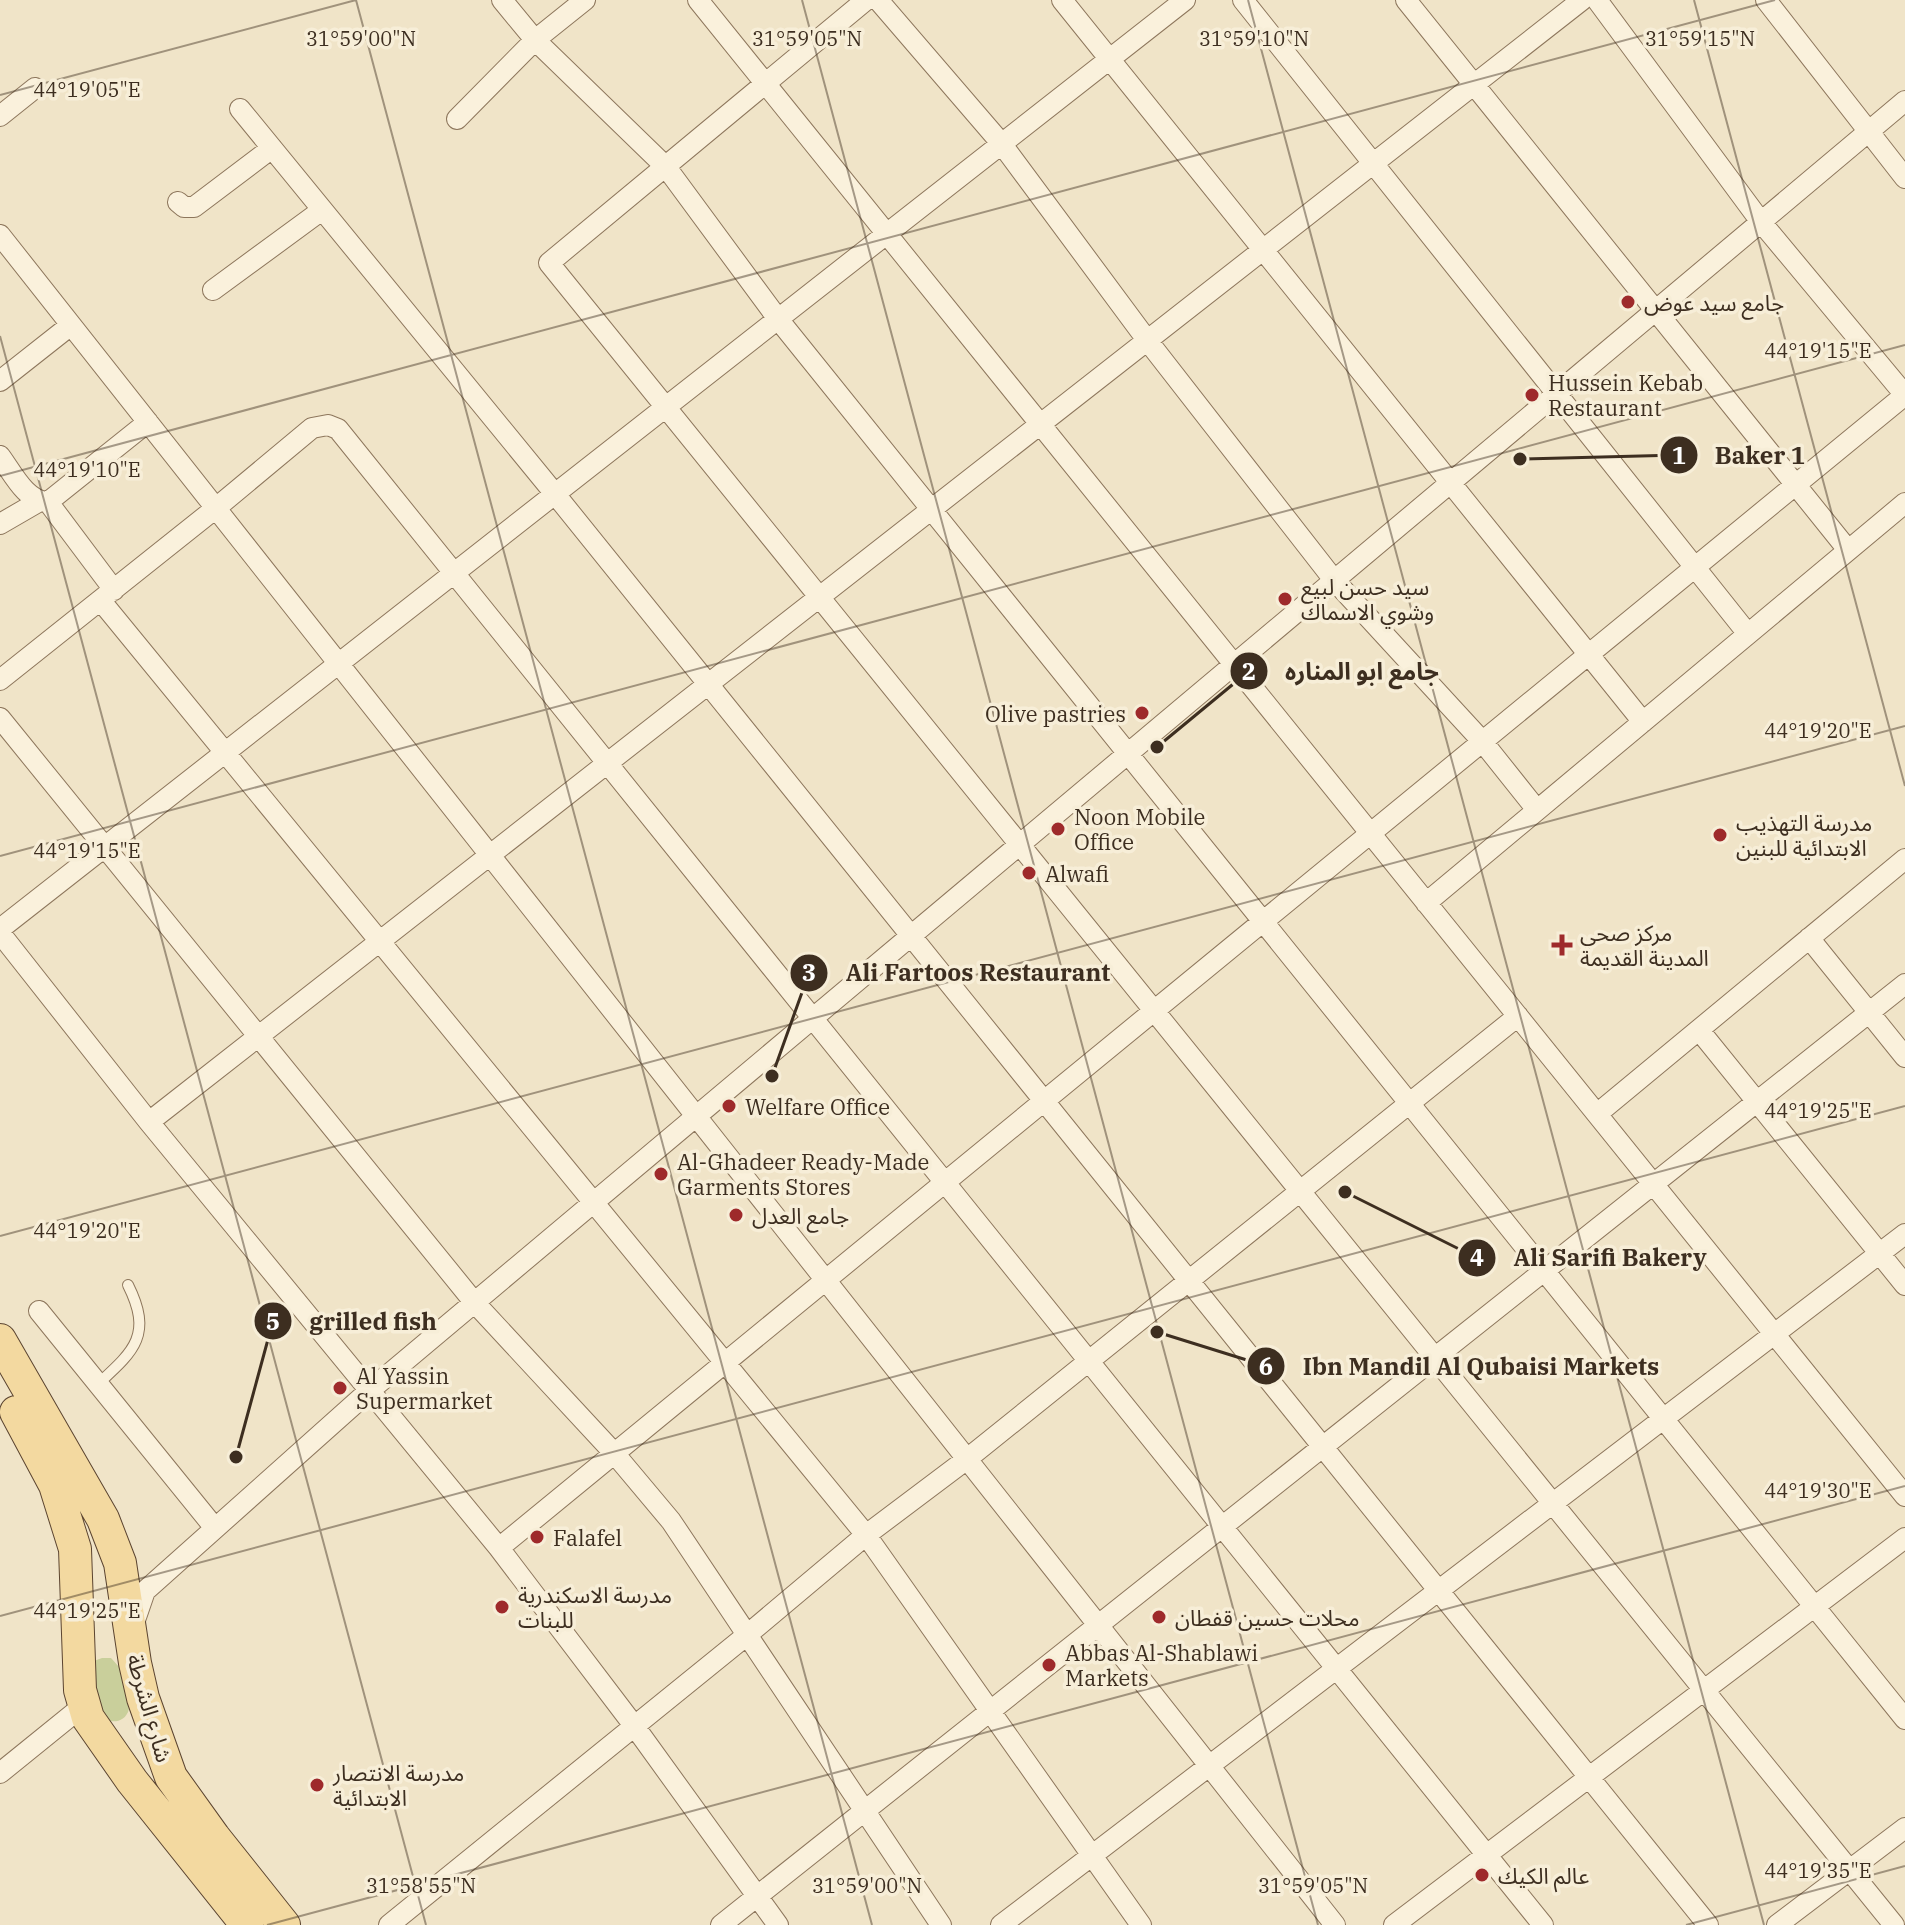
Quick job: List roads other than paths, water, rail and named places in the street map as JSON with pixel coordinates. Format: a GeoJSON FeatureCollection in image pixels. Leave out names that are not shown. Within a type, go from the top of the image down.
{"type":"FeatureCollection","features":[{"type":"Feature","properties":{"kind":"main road","name":"شارع الشرطة"},"geometry":{"type":"LineString","coordinates":[[0,1340],[103,1519],[120,1563],[130,1637],[149,1718],[171,1777],[284,1925]]}},
{"type":"Feature","properties":{"kind":"main road","name":"شارع الشرطة"},"geometry":{"type":"LineString","coordinates":[[0,1380],[55,1485],[75,1549],[80,1690],[88,1718],[132,1781],[247,1925]]}},
{"type":"Feature","properties":{"kind":"main road"},"geometry":{"type":"LineString","coordinates":[[77,1648],[81,1639],[96,1627],[115,1626],[130,1637]]}},
{"type":"Feature","properties":{"kind":"main road"},"geometry":{"type":"LineString","coordinates":[[108,1747],[125,1749],[133,1746],[145,1734],[149,1718]]}},
{"type":"Feature","properties":{"kind":"street"},"geometry":{"type":"LineString","coordinates":[[502,0],[535,40],[666,167],[778,319],[1905,1719]]}},
{"type":"Feature","properties":{"kind":"street"},"geometry":{"type":"LineString","coordinates":[[457,119],[535,40],[585,0]]}},
{"type":"Feature","properties":{"kind":"street"},"geometry":{"type":"LineString","coordinates":[[698,0],[1905,1496]]}},
{"type":"Feature","properties":{"kind":"street"},"geometry":{"type":"LineString","coordinates":[[866,0],[549,263],[1894,1925]]}},
{"type":"Feature","properties":{"kind":"street"},"geometry":{"type":"LineString","coordinates":[[878,0],[1001,143],[1147,340],[1334,580],[1482,741],[1537,810]]}},
{"type":"Feature","properties":{"kind":"street"},"geometry":{"type":"LineString","coordinates":[[1062,0],[1643,722]]}},
{"type":"Feature","properties":{"kind":"street"},"geometry":{"type":"LineString","coordinates":[[778,1925],[635,1727],[499,1548],[149,1122],[0,931],[1185,0]]}},
{"type":"Feature","properties":{"kind":"street"},"geometry":{"type":"LineString","coordinates":[[1243,0],[1748,634]]}},
{"type":"Feature","properties":{"kind":"street"},"geometry":{"type":"LineString","coordinates":[[1406,0],[1848,550]]}},
{"type":"Feature","properties":{"kind":"street"},"geometry":{"type":"LineString","coordinates":[[149,1122],[1582,0]]}},
{"type":"Feature","properties":{"kind":"street"},"geometry":{"type":"LineString","coordinates":[[499,1548],[1905,395],[1761,222],[1597,0]]}},
{"type":"Feature","properties":{"kind":"street"},"geometry":{"type":"LineString","coordinates":[[1766,0],[1905,178]]}},
{"type":"Feature","properties":{"kind":"street"},"geometry":{"type":"LineString","coordinates":[[0,116],[35,88]]}},
{"type":"Feature","properties":{"kind":"street"},"geometry":{"type":"LineString","coordinates":[[130,1637],[145,1591],[369,1391],[1905,101]]}},
{"type":"Feature","properties":{"kind":"street"},"geometry":{"type":"LineString","coordinates":[[240,109],[555,494],[1708,1925]]}},
{"type":"Feature","properties":{"kind":"street"},"geometry":{"type":"LineString","coordinates":[[178,202],[184,207],[194,207],[272,148]]}},
{"type":"Feature","properties":{"kind":"street"},"geometry":{"type":"LineString","coordinates":[[213,290],[322,210]]}},
{"type":"Feature","properties":{"kind":"street"},"geometry":{"type":"LineString","coordinates":[[0,235],[1335,1925]]}},
{"type":"Feature","properties":{"kind":"street"},"geometry":{"type":"LineString","coordinates":[[0,381],[71,325]]}},
{"type":"Feature","properties":{"kind":"street"},"geometry":{"type":"LineString","coordinates":[[0,524],[43,502],[148,422]]}},
{"type":"Feature","properties":{"kind":"street"},"geometry":{"type":"LineString","coordinates":[[0,680],[108,596],[312,428],[328,425],[338,429],[1543,1925]]}},
{"type":"Feature","properties":{"kind":"street"},"geometry":{"type":"LineString","coordinates":[[0,456],[30,496],[43,502],[108,596],[225,752],[866,1535],[1141,1925]]}},
{"type":"Feature","properties":{"kind":"street"},"geometry":{"type":"LineString","coordinates":[[1426,903],[1905,503]]}},
{"type":"Feature","properties":{"kind":"street"},"geometry":{"type":"LineString","coordinates":[[0,718],[474,1302],[614,1453],[671,1521],[941,1925]]}},
{"type":"Feature","properties":{"kind":"street"},"geometry":{"type":"LineString","coordinates":[[1597,1114],[1905,859]]}},
{"type":"Feature","properties":{"kind":"street"},"geometry":{"type":"LineString","coordinates":[[1809,938],[1905,1057]]}},
{"type":"Feature","properties":{"kind":"street"},"geometry":{"type":"LineString","coordinates":[[721,1925],[1905,984]]}},
{"type":"Feature","properties":{"kind":"street"},"geometry":{"type":"LineString","coordinates":[[389,1925],[635,1727],[866,1535],[967,1459],[1518,1016]]}},
{"type":"Feature","properties":{"kind":"street"},"geometry":{"type":"LineString","coordinates":[[1699,1030],[1905,1285]]}},
{"type":"Feature","properties":{"kind":"street"},"geometry":{"type":"LineString","coordinates":[[1001,1925],[1905,1234]]}},
{"type":"Feature","properties":{"kind":"street"},"geometry":{"type":"LineString","coordinates":[[39,1311],[214,1527]]}},
{"type":"Feature","properties":{"kind":"street"},"geometry":{"type":"LineString","coordinates":[[1394,1925],[1905,1538]]}},
{"type":"Feature","properties":{"kind":"street"},"geometry":{"type":"LineString","coordinates":[[0,1773],[84,1705]]}},
{"type":"Feature","properties":{"kind":"street"},"geometry":{"type":"LineString","coordinates":[[1777,1925],[1905,1828]]}},
{"type":"Feature","properties":{"kind":"lane"},"geometry":{"type":"LineString","coordinates":[[98,1384],[135,1346],[141,1325],[128,1285]]}},
{"type":"Feature","properties":{"kind":"place","name":"جامع سيد عوض"},"geometry":{"type":"Point","coordinates":[1628,302]}},
{"type":"Feature","properties":{"kind":"place","name":"Hussein Kebab Restaurant"},"geometry":{"type":"Point","coordinates":[1532,395]}},
{"type":"Feature","properties":{"kind":"place","name":"Baker 1"},"geometry":{"type":"Point","coordinates":[1520,459]}},
{"type":"Feature","properties":{"kind":"place","name":"سيد حسن لبيع وشوي الاسماك"},"geometry":{"type":"Point","coordinates":[1285,599]}},
{"type":"Feature","properties":{"kind":"place","name":"Olive pastries"},"geometry":{"type":"Point","coordinates":[1142,713]}},
{"type":"Feature","properties":{"kind":"place","name":"جامع ابو المناره"},"geometry":{"type":"Point","coordinates":[1157,747]}},
{"type":"Feature","properties":{"kind":"place","name":"Noon Mobile Office"},"geometry":{"type":"Point","coordinates":[1058,829]}},
{"type":"Feature","properties":{"kind":"place","name":"مدرسة التهذيب الابتدائية للبنين"},"geometry":{"type":"Point","coordinates":[1720,835]}},
{"type":"Feature","properties":{"kind":"place","name":"Alwafi"},"geometry":{"type":"Point","coordinates":[1029,873]}},
{"type":"Feature","properties":{"kind":"place","name":"مركز صحي المدينة القديمة"},"geometry":{"type":"Point","coordinates":[1562,945]}},
{"type":"Feature","properties":{"kind":"place","name":"Ali Fartoos Restaurant"},"geometry":{"type":"Point","coordinates":[772,1076]}},
{"type":"Feature","properties":{"kind":"place","name":"Welfare Office"},"geometry":{"type":"Point","coordinates":[729,1106]}},
{"type":"Feature","properties":{"kind":"place","name":"Al-Ghadeer Ready-Made Garments Stores"},"geometry":{"type":"Point","coordinates":[661,1174]}},
{"type":"Feature","properties":{"kind":"place","name":"Ali Sarifi Bakery"},"geometry":{"type":"Point","coordinates":[1345,1192]}},
{"type":"Feature","properties":{"kind":"place","name":"جامع العدل"},"geometry":{"type":"Point","coordinates":[736,1215]}},
{"type":"Feature","properties":{"kind":"place","name":"Ibn Mandil Al Qubaisi Markets"},"geometry":{"type":"Point","coordinates":[1157,1332]}},
{"type":"Feature","properties":{"kind":"place","name":"Al Yassin Supermarket"},"geometry":{"type":"Point","coordinates":[340,1388]}},
{"type":"Feature","properties":{"kind":"place","name":"grilled fish"},"geometry":{"type":"Point","coordinates":[236,1457]}},
{"type":"Feature","properties":{"kind":"place","name":"Falafel"},"geometry":{"type":"Point","coordinates":[537,1537]}},
{"type":"Feature","properties":{"kind":"place","name":"مدرسة الاسكندرية للبنات"},"geometry":{"type":"Point","coordinates":[502,1607]}},
{"type":"Feature","properties":{"kind":"place","name":"محلات حسين قفطان"},"geometry":{"type":"Point","coordinates":[1159,1617]}},
{"type":"Feature","properties":{"kind":"place","name":"Abbas Al-Shablawi Markets"},"geometry":{"type":"Point","coordinates":[1049,1665]}},
{"type":"Feature","properties":{"kind":"place","name":"مدرسة الانتصار الابتدائية"},"geometry":{"type":"Point","coordinates":[317,1785]}},
{"type":"Feature","properties":{"kind":"place","name":"عالم الكيك"},"geometry":{"type":"Point","coordinates":[1482,1875]}}]}
